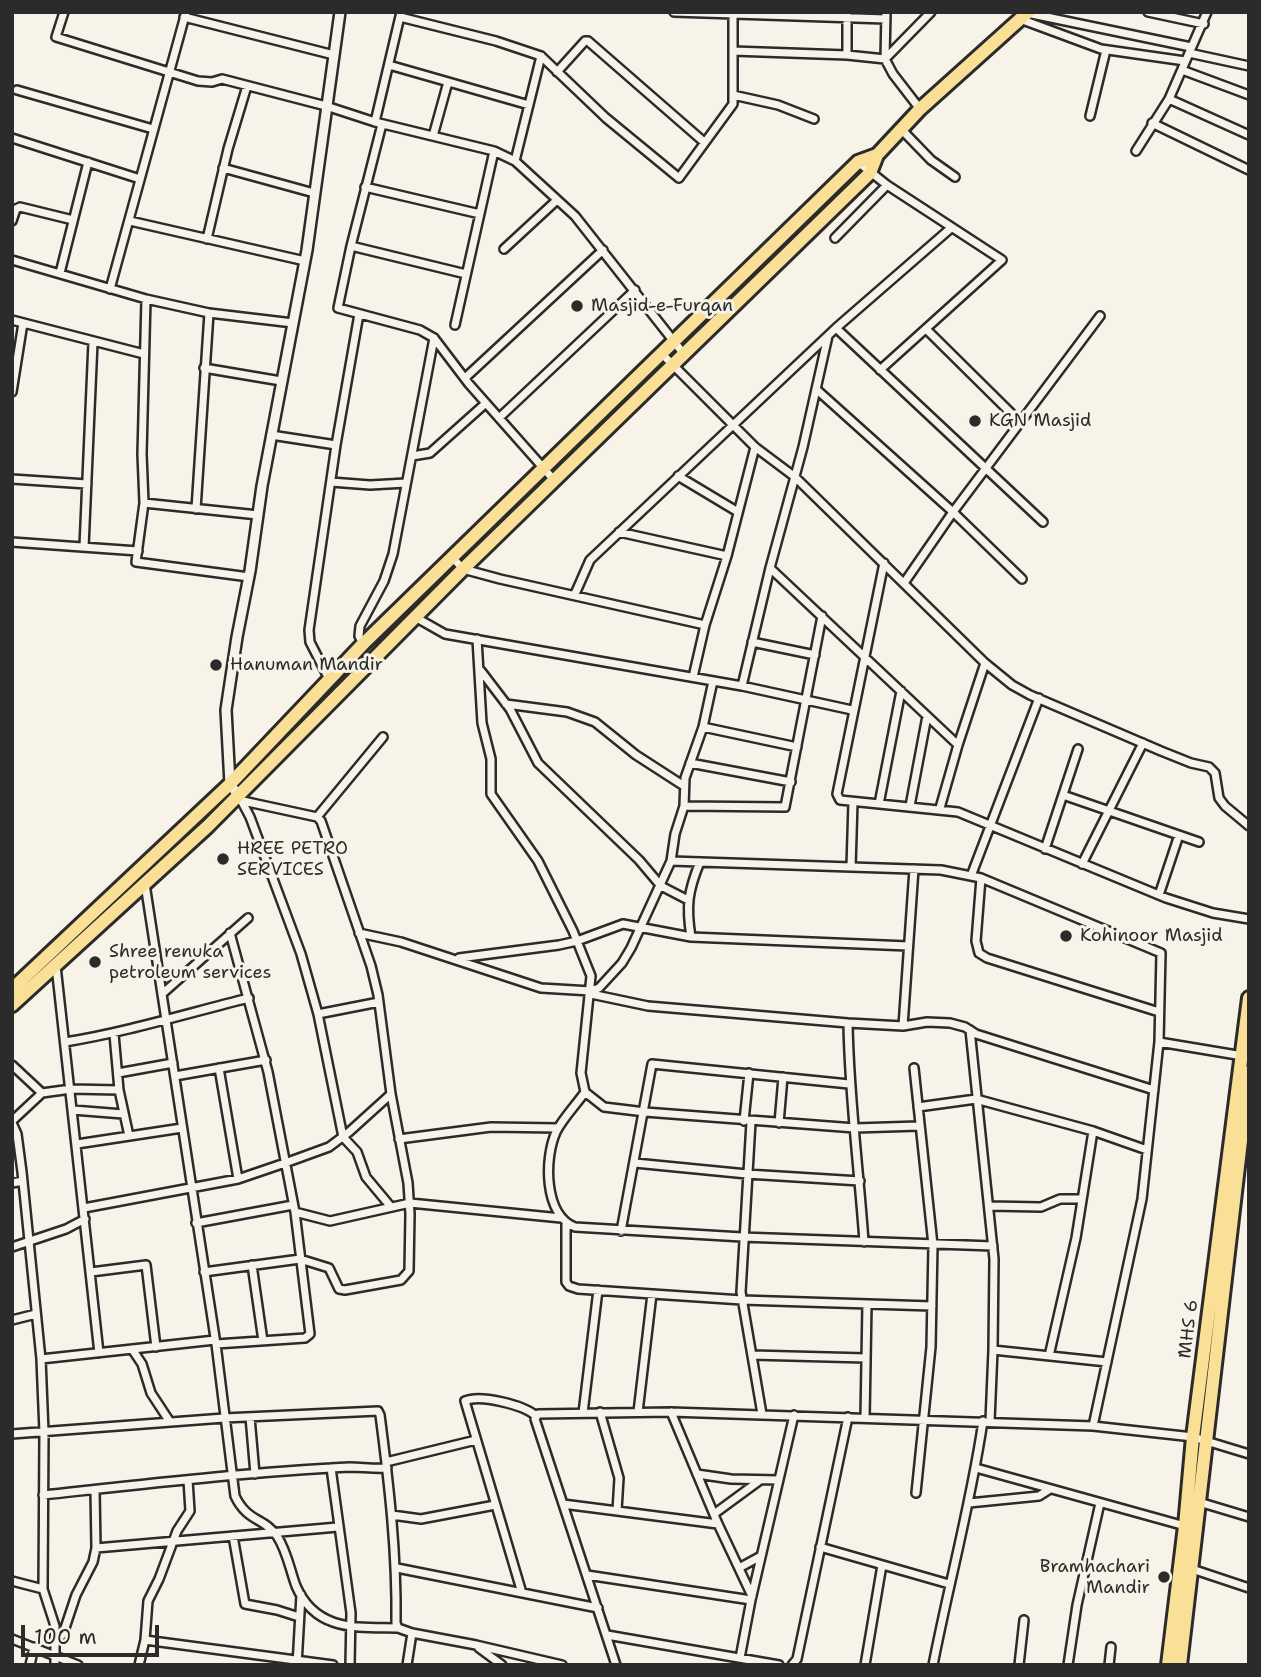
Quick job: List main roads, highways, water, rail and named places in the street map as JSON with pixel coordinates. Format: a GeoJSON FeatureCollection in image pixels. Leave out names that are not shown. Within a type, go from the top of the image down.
{"type":"FeatureCollection","features":[{"type":"Feature","properties":{"kind":"main road"},"geometry":{"type":"LineString","coordinates":[[679,348],[870,173],[877,155],[920,109],[1025,15]]}},
{"type":"Feature","properties":{"kind":"main road"},"geometry":{"type":"LineString","coordinates":[[13,999],[55,965],[240,798],[415,617],[554,480],[858,162],[877,155]]}},
{"type":"Feature","properties":{"kind":"main road"},"geometry":{"type":"LineString","coordinates":[[13,999],[230,784],[363,645],[452,557],[544,468],[668,359]]}},
{"type":"Feature","properties":{"kind":"main road","name":"MHS 6"},"geometry":{"type":"LineString","coordinates":[[1168,1665],[1190,1527],[1193,1437],[1245,1057],[1249,998]]}},
{"type":"Feature","properties":{"kind":"main road"},"geometry":{"type":"LineString","coordinates":[[1180,1665],[1192,1569],[1190,1527],[1199,1502],[1249,1072]]}},
{"type":"Feature","properties":{"kind":"place","name":"Masjid-e-Furqan"},"geometry":{"type":"Point","coordinates":[577,306]}},
{"type":"Feature","properties":{"kind":"place","name":"KGN Masjid"},"geometry":{"type":"Point","coordinates":[975,421]}},
{"type":"Feature","properties":{"kind":"place","name":"Hanuman Mandir"},"geometry":{"type":"Point","coordinates":[216,665]}},
{"type":"Feature","properties":{"kind":"place","name":"HREE PETRO SERVICES"},"geometry":{"type":"Point","coordinates":[223,859]}},
{"type":"Feature","properties":{"kind":"place","name":"Kohinoor Masjid"},"geometry":{"type":"Point","coordinates":[1066,936]}},
{"type":"Feature","properties":{"kind":"place","name":"Shree renuka petroleum services"},"geometry":{"type":"Point","coordinates":[95,962]}},
{"type":"Feature","properties":{"kind":"place","name":"Bramhachari Mandir"},"geometry":{"type":"Point","coordinates":[1164,1577]}}]}
